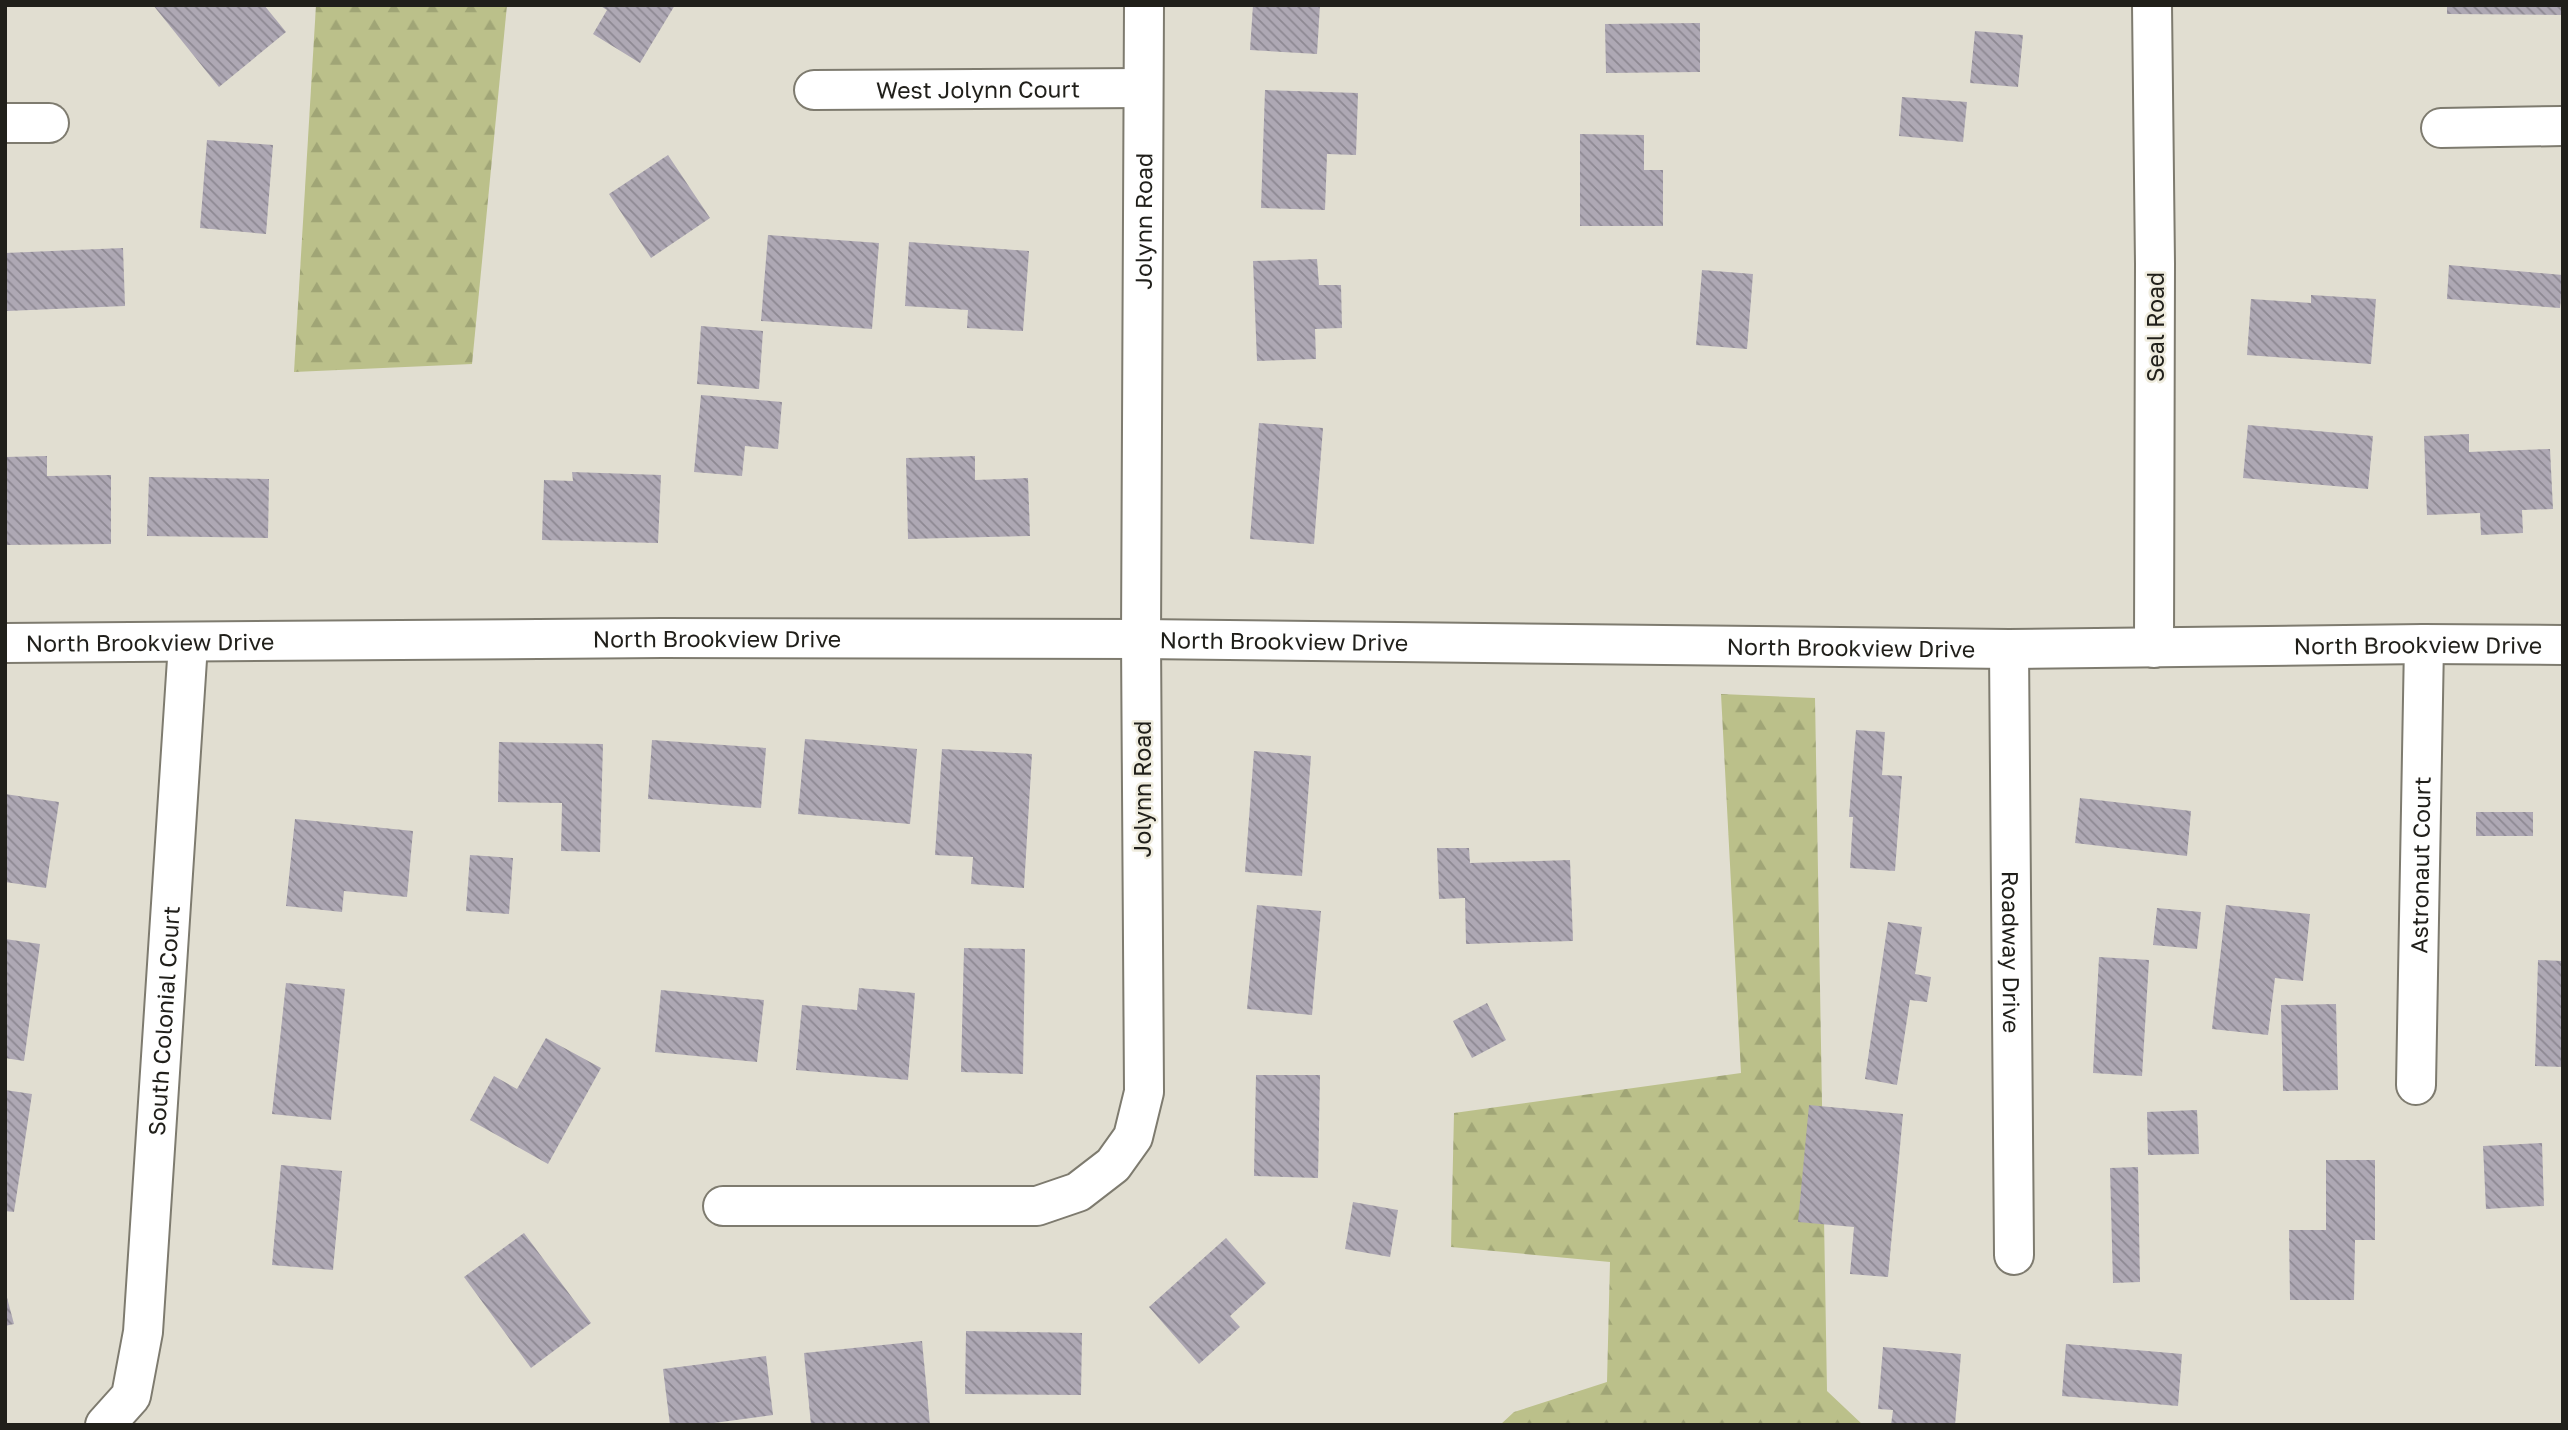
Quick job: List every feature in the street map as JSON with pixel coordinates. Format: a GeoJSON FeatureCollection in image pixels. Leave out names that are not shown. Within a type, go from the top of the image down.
{"type":"FeatureCollection","features":[{"type":"Feature","properties":{"kind":"street","name":"Jolynn Road"},"geometry":{"type":"LineString","coordinates":[[723,1206],[1037,1206],[1078,1192],[1113,1165],[1133,1137],[1144,1092],[1141,639],[1144,5]]}},
{"type":"Feature","properties":{"kind":"street","name":"Seal Road"},"geometry":{"type":"LineString","coordinates":[[2152,5],[2155,264],[2154,648]]}},
{"type":"Feature","properties":{"kind":"street","name":"West Jolynn Court"},"geometry":{"type":"LineString","coordinates":[[814,90],[1142,88]]}},
{"type":"Feature","properties":{"kind":"street"},"geometry":{"type":"LineString","coordinates":[[5,123],[49,123]]}},
{"type":"Feature","properties":{"kind":"street"},"geometry":{"type":"LineString","coordinates":[[2441,128],[2563,126]]}},
{"type":"Feature","properties":{"kind":"street","name":"North Brookview Drive"},"geometry":{"type":"LineString","coordinates":[[5,643],[188,644],[662,638],[1141,639],[2009,649],[2563,645]]}},
{"type":"Feature","properties":{"kind":"street","name":"South Colonial Court"},"geometry":{"type":"LineString","coordinates":[[105,1425],[131,1396],[143,1332],[188,644]]}},
{"type":"Feature","properties":{"kind":"street","name":"Astronaut Court"},"geometry":{"type":"LineString","coordinates":[[2416,1086],[2424,644]]}},
{"type":"Feature","properties":{"kind":"street","name":"Roadway Drive"},"geometry":{"type":"LineString","coordinates":[[2009,649],[2014,1255]]}},
{"type":"Feature","properties":{"kind":"green space"},"geometry":{"type":"Polygon","coordinates":[[[316,5],[507,5],[472,364],[294,372],[316,5]]]}},
{"type":"Feature","properties":{"kind":"green space"},"geometry":{"type":"Polygon","coordinates":[[[1721,694],[1815,698],[1827,1391],[1863,1425],[1500,1425],[1514,1412],[1607,1382],[1610,1262],[1451,1247],[1454,1113],[1741,1073],[1721,694]]]}},
{"type":"Feature","properties":{"kind":"building"},"geometry":{"type":"Polygon","coordinates":[[[153,5],[264,5],[286,32],[219,87],[153,5]]]}},
{"type":"Feature","properties":{"kind":"building"},"geometry":{"type":"Polygon","coordinates":[[[599,5],[675,5],[640,63],[593,34],[607,10],[599,5]]]}},
{"type":"Feature","properties":{"kind":"building"},"geometry":{"type":"Polygon","coordinates":[[[1253,5],[1320,5],[1317,54],[1250,50],[1253,5]]]}},
{"type":"Feature","properties":{"kind":"building"},"geometry":{"type":"Polygon","coordinates":[[[2447,5],[2563,5],[2563,15],[2447,14],[2447,5]]]}},
{"type":"Feature","properties":{"kind":"building"},"geometry":{"type":"Polygon","coordinates":[[[1700,23],[1700,72],[1606,73],[1605,24],[1700,23]]]}},
{"type":"Feature","properties":{"kind":"building"},"geometry":{"type":"Polygon","coordinates":[[[1975,31],[2023,35],[2018,87],[1970,83],[1975,31]]]}},
{"type":"Feature","properties":{"kind":"building"},"geometry":{"type":"Polygon","coordinates":[[[1265,90],[1358,93],[1356,155],[1327,154],[1325,210],[1261,208],[1265,90]]]}},
{"type":"Feature","properties":{"kind":"building"},"geometry":{"type":"Polygon","coordinates":[[[1902,97],[1967,102],[1963,142],[1899,136],[1902,97]]]}},
{"type":"Feature","properties":{"kind":"building"},"geometry":{"type":"Polygon","coordinates":[[[1580,134],[1644,135],[1644,170],[1663,170],[1663,226],[1580,226],[1580,134]]]}},
{"type":"Feature","properties":{"kind":"building"},"geometry":{"type":"Polygon","coordinates":[[[207,140],[273,145],[266,234],[200,228],[207,140]]]}},
{"type":"Feature","properties":{"kind":"building"},"geometry":{"type":"Polygon","coordinates":[[[668,155],[710,218],[651,258],[609,194],[668,155]]]}},
{"type":"Feature","properties":{"kind":"building"},"geometry":{"type":"Polygon","coordinates":[[[768,235],[879,243],[872,329],[761,321],[768,235]]]}},
{"type":"Feature","properties":{"kind":"building"},"geometry":{"type":"Polygon","coordinates":[[[909,242],[1029,251],[1023,331],[967,328],[968,310],[905,306],[909,242]]]}},
{"type":"Feature","properties":{"kind":"building"},"geometry":{"type":"Polygon","coordinates":[[[123,248],[125,306],[7,311],[5,253],[123,248]]]}},
{"type":"Feature","properties":{"kind":"building"},"geometry":{"type":"Polygon","coordinates":[[[1317,259],[1319,285],[1341,285],[1342,328],[1315,329],[1316,359],[1257,361],[1253,261],[1317,259]]]}},
{"type":"Feature","properties":{"kind":"building"},"geometry":{"type":"Polygon","coordinates":[[[2449,265],[2563,275],[2560,308],[2447,299],[2449,265]]]}},
{"type":"Feature","properties":{"kind":"building"},"geometry":{"type":"Polygon","coordinates":[[[1702,270],[1753,274],[1747,349],[1696,345],[1702,270]]]}},
{"type":"Feature","properties":{"kind":"building"},"geometry":{"type":"Polygon","coordinates":[[[2311,295],[2376,299],[2371,364],[2247,355],[2251,299],[2311,303],[2311,295]]]}},
{"type":"Feature","properties":{"kind":"building"},"geometry":{"type":"Polygon","coordinates":[[[701,326],[763,331],[759,389],[697,384],[701,326]]]}},
{"type":"Feature","properties":{"kind":"building"},"geometry":{"type":"Polygon","coordinates":[[[701,395],[782,402],[778,449],[745,446],[742,476],[694,472],[701,395]]]}},
{"type":"Feature","properties":{"kind":"building"},"geometry":{"type":"Polygon","coordinates":[[[1259,423],[1323,428],[1314,544],[1250,539],[1259,423]]]}},
{"type":"Feature","properties":{"kind":"building"},"geometry":{"type":"Polygon","coordinates":[[[2248,425],[2373,436],[2368,489],[2243,478],[2248,425]]]}},
{"type":"Feature","properties":{"kind":"building"},"geometry":{"type":"Polygon","coordinates":[[[2469,434],[2469,452],[2550,449],[2553,509],[2522,510],[2523,533],[2481,535],[2480,513],[2427,515],[2424,436],[2469,434]]]}},
{"type":"Feature","properties":{"kind":"building"},"geometry":{"type":"Polygon","coordinates":[[[47,456],[47,476],[111,475],[111,544],[5,545],[5,457],[47,456]]]}},
{"type":"Feature","properties":{"kind":"building"},"geometry":{"type":"Polygon","coordinates":[[[975,456],[975,480],[1028,478],[1030,536],[908,539],[906,458],[975,456]]]}},
{"type":"Feature","properties":{"kind":"building"},"geometry":{"type":"Polygon","coordinates":[[[572,472],[661,475],[658,543],[542,540],[544,480],[573,481],[572,472]]]}},
{"type":"Feature","properties":{"kind":"building"},"geometry":{"type":"Polygon","coordinates":[[[149,477],[269,479],[268,538],[147,536],[149,477]]]}},
{"type":"Feature","properties":{"kind":"building"},"geometry":{"type":"Polygon","coordinates":[[[1856,730],[1885,732],[1882,775],[1902,776],[1895,871],[1850,868],[1853,817],[1849,817],[1856,730]]]}},
{"type":"Feature","properties":{"kind":"building"},"geometry":{"type":"Polygon","coordinates":[[[805,739],[917,749],[910,824],[798,814],[805,739]]]}},
{"type":"Feature","properties":{"kind":"building"},"geometry":{"type":"Polygon","coordinates":[[[652,740],[766,748],[761,808],[648,799],[652,740]]]}},
{"type":"Feature","properties":{"kind":"building"},"geometry":{"type":"Polygon","coordinates":[[[499,742],[603,744],[600,852],[561,851],[562,803],[498,802],[499,742]]]}},
{"type":"Feature","properties":{"kind":"building"},"geometry":{"type":"Polygon","coordinates":[[[942,749],[1032,754],[1024,888],[971,884],[973,857],[935,855],[942,749]]]}},
{"type":"Feature","properties":{"kind":"building"},"geometry":{"type":"Polygon","coordinates":[[[1254,751],[1311,756],[1302,876],[1245,872],[1254,751]]]}},
{"type":"Feature","properties":{"kind":"building"},"geometry":{"type":"Polygon","coordinates":[[[5,794],[59,802],[46,888],[5,882],[5,794]]]}},
{"type":"Feature","properties":{"kind":"building"},"geometry":{"type":"Polygon","coordinates":[[[2080,798],[2191,811],[2187,856],[2075,843],[2080,798]]]}},
{"type":"Feature","properties":{"kind":"building"},"geometry":{"type":"Polygon","coordinates":[[[2476,812],[2533,812],[2533,836],[2476,836],[2476,812]]]}},
{"type":"Feature","properties":{"kind":"building"},"geometry":{"type":"Polygon","coordinates":[[[295,819],[413,831],[407,897],[344,891],[342,912],[286,906],[295,819]]]}},
{"type":"Feature","properties":{"kind":"building"},"geometry":{"type":"Polygon","coordinates":[[[1437,848],[1469,848],[1470,863],[1570,860],[1573,941],[1466,944],[1465,898],[1439,899],[1437,848]]]}},
{"type":"Feature","properties":{"kind":"building"},"geometry":{"type":"Polygon","coordinates":[[[470,855],[513,858],[509,914],[466,911],[470,855]]]}},
{"type":"Feature","properties":{"kind":"building"},"geometry":{"type":"Polygon","coordinates":[[[1257,905],[1321,911],[1312,1015],[1247,1009],[1257,905]]]}},
{"type":"Feature","properties":{"kind":"building"},"geometry":{"type":"Polygon","coordinates":[[[2226,905],[2310,914],[2303,981],[2275,978],[2268,1035],[2212,1029],[2226,905]]]}},
{"type":"Feature","properties":{"kind":"building"},"geometry":{"type":"Polygon","coordinates":[[[2157,908],[2201,912],[2197,949],[2153,945],[2157,908]]]}},
{"type":"Feature","properties":{"kind":"building"},"geometry":{"type":"Polygon","coordinates":[[[1888,922],[1922,927],[1915,974],[1931,977],[1927,1002],[1910,1000],[1897,1085],[1865,1079],[1888,922]]]}},
{"type":"Feature","properties":{"kind":"building"},"geometry":{"type":"Polygon","coordinates":[[[5,939],[40,944],[24,1061],[5,1058],[5,939]]]}},
{"type":"Feature","properties":{"kind":"building"},"geometry":{"type":"Polygon","coordinates":[[[964,948],[1025,949],[1023,1074],[961,1072],[964,948]]]}},
{"type":"Feature","properties":{"kind":"building"},"geometry":{"type":"Polygon","coordinates":[[[2099,957],[2149,960],[2142,1076],[2093,1073],[2099,957]]]}},
{"type":"Feature","properties":{"kind":"building"},"geometry":{"type":"Polygon","coordinates":[[[2538,960],[2563,961],[2563,1067],[2535,1066],[2538,960]]]}},
{"type":"Feature","properties":{"kind":"building"},"geometry":{"type":"Polygon","coordinates":[[[286,983],[345,989],[331,1120],[272,1114],[286,983]]]}},
{"type":"Feature","properties":{"kind":"building"},"geometry":{"type":"Polygon","coordinates":[[[859,988],[915,993],[908,1080],[796,1070],[802,1005],[857,1010],[859,988]]]}},
{"type":"Feature","properties":{"kind":"building"},"geometry":{"type":"Polygon","coordinates":[[[661,990],[764,1000],[757,1062],[655,1052],[661,990]]]}},
{"type":"Feature","properties":{"kind":"building"},"geometry":{"type":"Polygon","coordinates":[[[1487,1003],[1506,1040],[1472,1058],[1453,1021],[1487,1003]]]}},
{"type":"Feature","properties":{"kind":"building"},"geometry":{"type":"Polygon","coordinates":[[[2336,1004],[2338,1090],[2283,1091],[2281,1005],[2336,1004]]]}},
{"type":"Feature","properties":{"kind":"building"},"geometry":{"type":"Polygon","coordinates":[[[546,1038],[601,1068],[548,1164],[470,1120],[494,1076],[517,1089],[546,1038]]]}},
{"type":"Feature","properties":{"kind":"building"},"geometry":{"type":"Polygon","coordinates":[[[1256,1075],[1320,1075],[1318,1178],[1254,1176],[1256,1075]]]}},
{"type":"Feature","properties":{"kind":"building"},"geometry":{"type":"Polygon","coordinates":[[[5,1090],[32,1094],[14,1212],[5,1211],[5,1090]]]}},
{"type":"Feature","properties":{"kind":"building"},"geometry":{"type":"Polygon","coordinates":[[[1809,1105],[1903,1114],[1888,1277],[1850,1274],[1854,1227],[1798,1222],[1809,1105]]]}},
{"type":"Feature","properties":{"kind":"building"},"geometry":{"type":"Polygon","coordinates":[[[2197,1110],[2199,1154],[2148,1155],[2147,1112],[2197,1110]]]}},
{"type":"Feature","properties":{"kind":"building"},"geometry":{"type":"Polygon","coordinates":[[[2542,1143],[2544,1206],[2486,1209],[2483,1146],[2542,1143]]]}},
{"type":"Feature","properties":{"kind":"building"},"geometry":{"type":"Polygon","coordinates":[[[2326,1160],[2375,1160],[2375,1240],[2355,1240],[2354,1300],[2290,1300],[2289,1230],[2326,1230],[2326,1160]]]}},
{"type":"Feature","properties":{"kind":"building"},"geometry":{"type":"Polygon","coordinates":[[[281,1165],[342,1171],[333,1270],[272,1265],[281,1165]]]}},
{"type":"Feature","properties":{"kind":"building"},"geometry":{"type":"Polygon","coordinates":[[[2138,1167],[2140,1282],[2113,1283],[2110,1168],[2138,1167]]]}},
{"type":"Feature","properties":{"kind":"building"},"geometry":{"type":"Polygon","coordinates":[[[1353,1202],[1398,1210],[1390,1257],[1345,1249],[1353,1202]]]}},
{"type":"Feature","properties":{"kind":"building"},"geometry":{"type":"Polygon","coordinates":[[[524,1233],[591,1323],[531,1368],[464,1277],[524,1233]]]}},
{"type":"Feature","properties":{"kind":"building"},"geometry":{"type":"Polygon","coordinates":[[[1226,1238],[1266,1283],[1230,1316],[1240,1327],[1199,1364],[1149,1307],[1226,1238]]]}},
{"type":"Feature","properties":{"kind":"building"},"geometry":{"type":"Polygon","coordinates":[[[5,1290],[14,1324],[5,1326],[5,1290]]]}},
{"type":"Feature","properties":{"kind":"building"},"geometry":{"type":"Polygon","coordinates":[[[966,1331],[1082,1333],[1081,1395],[965,1394],[966,1331]]]}},
{"type":"Feature","properties":{"kind":"building"},"geometry":{"type":"Polygon","coordinates":[[[922,1341],[930,1425],[811,1425],[804,1353],[922,1341]]]}},
{"type":"Feature","properties":{"kind":"building"},"geometry":{"type":"Polygon","coordinates":[[[2066,1344],[2182,1354],[2178,1406],[2062,1396],[2066,1344]]]}},
{"type":"Feature","properties":{"kind":"building"},"geometry":{"type":"Polygon","coordinates":[[[1883,1347],[1961,1354],[1955,1425],[1891,1425],[1893,1410],[1878,1409],[1883,1347]]]}},
{"type":"Feature","properties":{"kind":"building"},"geometry":{"type":"Polygon","coordinates":[[[766,1356],[773,1415],[699,1425],[670,1425],[663,1369],[766,1356]]]}}]}
